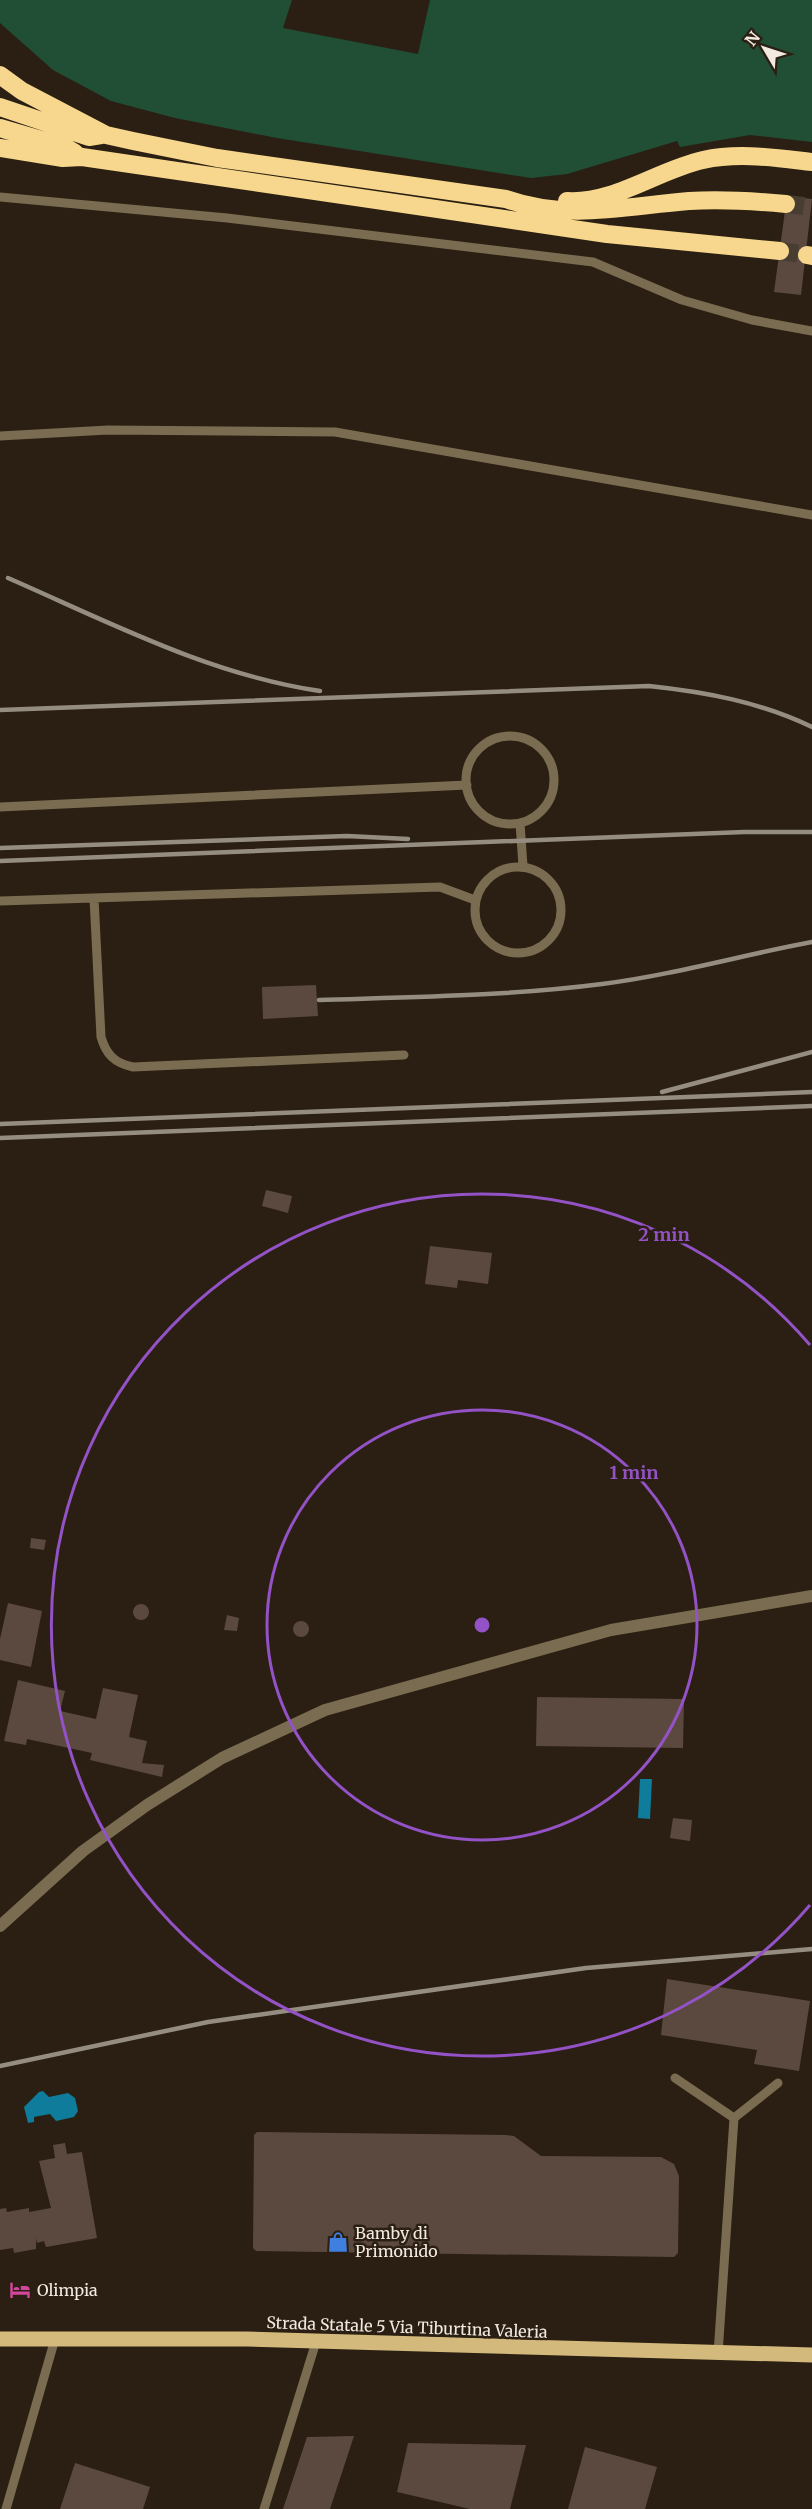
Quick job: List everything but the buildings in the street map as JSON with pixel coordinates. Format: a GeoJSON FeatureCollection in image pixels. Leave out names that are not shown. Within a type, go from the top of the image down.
{"type":"FeatureCollection","features":[{"type":"Feature","properties":{"kind":"highway"},"geometry":{"type":"LineString","coordinates":[[0,75],[22,90],[106,135],[217,158],[506,199],[525,206],[575,213],[690,201],[740,200],[786,204]]}},
{"type":"Feature","properties":{"kind":"highway"},"geometry":{"type":"LineString","coordinates":[[0,107],[89,137],[106,135]]}},
{"type":"Feature","properties":{"kind":"highway"},"geometry":{"type":"LineString","coordinates":[[0,128],[65,147],[82,157]]}},
{"type":"Feature","properties":{"kind":"highway"},"geometry":{"type":"LineString","coordinates":[[0,148],[63,158],[82,157],[607,234],[695,241],[780,252]]}},
{"type":"Feature","properties":{"kind":"highway"},"geometry":{"type":"LineString","coordinates":[[506,199],[527,197],[582,201],[686,165],[729,156],[770,157],[812,162]]}},
{"type":"Feature","properties":{"kind":"main road","name":"Strada Statale 5 Via Tiburtina Valeria"},"geometry":{"type":"LineString","coordinates":[[0,2339],[316,2342],[812,2355]]}},
{"type":"Feature","properties":{"kind":"street"},"geometry":{"type":"LineString","coordinates":[[0,1926],[83,1851],[147,1805],[222,1758],[325,1710],[611,1630],[812,1596]]}},
{"type":"Feature","properties":{"kind":"lane"},"geometry":{"type":"LineString","coordinates":[[0,197],[227,218],[593,262],[682,300],[752,320],[812,331]]}},
{"type":"Feature","properties":{"kind":"lane"},"geometry":{"type":"LineString","coordinates":[[0,436],[108,430],[335,432],[812,515]]}},
{"type":"Feature","properties":{"kind":"lane"},"geometry":{"type":"LineString","coordinates":[[509,736],[523,738],[536,744],[546,754],[552,767],[554,781],[552,795],[544,808],[533,818],[520,823],[505,824],[491,820],[479,811],[471,799],[467,785],[468,771],[473,757],[482,746],[495,739],[509,736]]}},
{"type":"Feature","properties":{"kind":"lane"},"geometry":{"type":"LineString","coordinates":[[0,807],[467,785]]}},
{"type":"Feature","properties":{"kind":"lane"},"geometry":{"type":"LineString","coordinates":[[520,823],[523,866]]}},
{"type":"Feature","properties":{"kind":"lane"},"geometry":{"type":"LineString","coordinates":[[510,866],[523,866],[536,870],[548,878],[561,902],[561,916],[557,930],[537,949],[509,953],[491,944],[478,928],[474,914],[475,900],[487,878],[510,866]]}},
{"type":"Feature","properties":{"kind":"lane"},"geometry":{"type":"LineString","coordinates":[[0,902],[440,887],[475,900]]}},
{"type":"Feature","properties":{"kind":"lane"},"geometry":{"type":"LineString","coordinates":[[94,898],[100,1037],[107,1053],[115,1061],[133,1067],[404,1055]]}},
{"type":"Feature","properties":{"kind":"lane"},"geometry":{"type":"LineString","coordinates":[[675,2078],[734,2118]]}},
{"type":"Feature","properties":{"kind":"lane"},"geometry":{"type":"LineString","coordinates":[[717,2354],[734,2118],[778,2083]]}},
{"type":"Feature","properties":{"kind":"lane"},"geometry":{"type":"LineString","coordinates":[[6,2509],[55,2339]]}},
{"type":"Feature","properties":{"kind":"lane"},"geometry":{"type":"LineString","coordinates":[[264,2509],[316,2342]]}},
{"type":"Feature","properties":{"kind":"green space"},"geometry":{"type":"Polygon","coordinates":[[[0,0],[292,0],[283,28],[418,54],[430,0],[812,0],[812,142],[750,135],[680,147],[677,141],[567,174],[531,178],[277,138],[175,118],[111,101],[53,70],[0,23],[0,0]]]}},
{"type":"Feature","properties":{"kind":"water"},"geometry":{"type":"Polygon","coordinates":[[[640,1779],[652,1779],[650,1819],[638,1818],[640,1779]]]}},
{"type":"Feature","properties":{"kind":"water"},"geometry":{"type":"Polygon","coordinates":[[[43,2091],[49,2097],[68,2093],[75,2098],[78,2111],[74,2117],[56,2121],[50,2114],[34,2117],[34,2122],[28,2123],[24,2107],[39,2092],[43,2091]]]}},
{"type":"Feature","properties":{"kind":"tunnel"},"geometry":{"type":"LineString","coordinates":[[786,204],[812,207]]}},
{"type":"Feature","properties":{"kind":"tunnel"},"geometry":{"type":"LineString","coordinates":[[780,251],[807,255]]}},
{"type":"Feature","properties":{"kind":"railway"},"geometry":{"type":"LineString","coordinates":[[8,578],[122,629],[200,660],[239,673],[320,691]]}},
{"type":"Feature","properties":{"kind":"railway"},"geometry":{"type":"LineString","coordinates":[[0,710],[649,686],[732,699],[773,711],[812,727]]}},
{"type":"Feature","properties":{"kind":"railway"},"geometry":{"type":"LineString","coordinates":[[0,861],[744,832],[812,832]]}},
{"type":"Feature","properties":{"kind":"railway"},"geometry":{"type":"LineString","coordinates":[[0,848],[347,836],[408,839]]}},
{"type":"Feature","properties":{"kind":"railway"},"geometry":{"type":"LineString","coordinates":[[319,1000],[496,994],[602,984],[812,942]]}},
{"type":"Feature","properties":{"kind":"railway"},"geometry":{"type":"LineString","coordinates":[[662,1092],[812,1052]]}},
{"type":"Feature","properties":{"kind":"railway"},"geometry":{"type":"LineString","coordinates":[[0,1124],[812,1092]]}},
{"type":"Feature","properties":{"kind":"railway"},"geometry":{"type":"LineString","coordinates":[[0,1138],[812,1106]]}},
{"type":"Feature","properties":{"kind":"railway"},"geometry":{"type":"LineString","coordinates":[[0,2066],[208,2022],[586,1968],[812,1949]]}},
{"type":"Feature","properties":{"kind":"place","name":"Bamby di Primonido"},"geometry":{"type":"Point","coordinates":[338,2242]}},
{"type":"Feature","properties":{"kind":"place","name":"Olimpia"},"geometry":{"type":"Point","coordinates":[20,2290]}}]}
